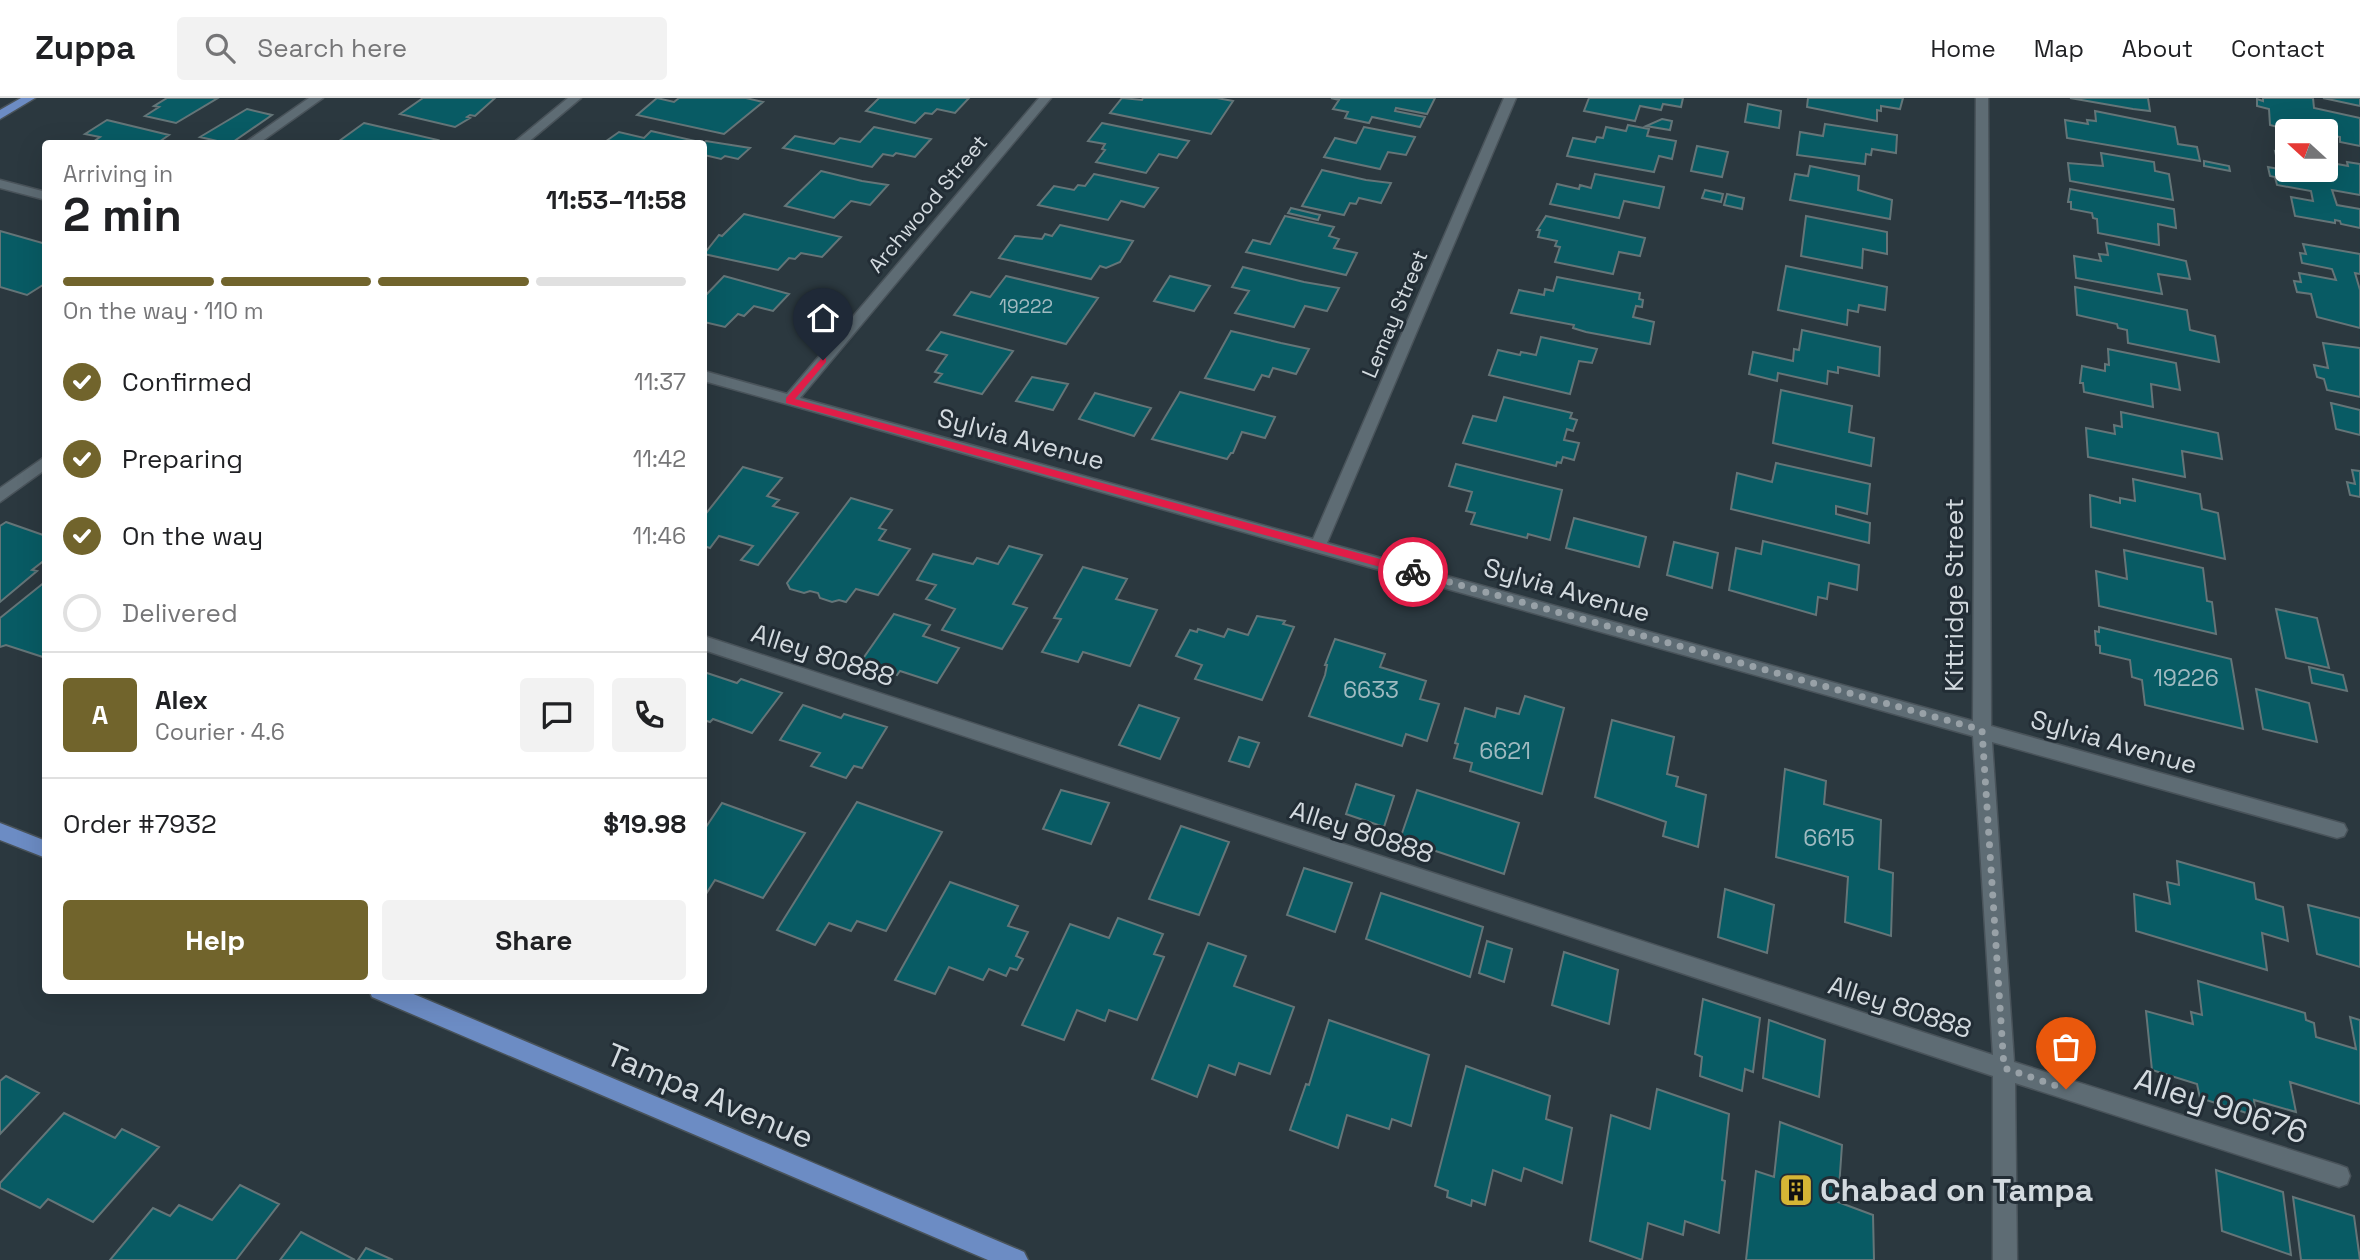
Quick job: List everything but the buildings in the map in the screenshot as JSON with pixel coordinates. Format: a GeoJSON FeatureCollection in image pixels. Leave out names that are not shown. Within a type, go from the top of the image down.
{"type":"FeatureCollection","features":[{"type":"Feature","properties":{"kind":"main road"},"geometry":{"type":"LineString","coordinates":[[0,114],[29,98]]}},
{"type":"Feature","properties":{"kind":"main road"},"geometry":{"type":"LineString","coordinates":[[0,831],[42,848]]}},
{"type":"Feature","properties":{"kind":"main road","name":"Tampa Avenue"},"geometry":{"type":"LineString","coordinates":[[388,994],[1016,1260]]}},
{"type":"Feature","properties":{"kind":"street"},"geometry":{"type":"LineString","coordinates":[[255,140],[317,98]]}},
{"type":"Feature","properties":{"kind":"street"},"geometry":{"type":"LineString","coordinates":[[523,140],[575,98]]}},
{"type":"Feature","properties":{"kind":"street","name":"Archwood Street"},"geometry":{"type":"LineString","coordinates":[[789,401],[1045,98]]}},
{"type":"Feature","properties":{"kind":"street","name":"Lemay Street"},"geometry":{"type":"LineString","coordinates":[[1318,546],[1510,98]]}},
{"type":"Feature","properties":{"kind":"street","name":"Kittridge Street"},"geometry":{"type":"LineString","coordinates":[[1982,98],[1982,730],[2004,1068],[2005,1260]]}},
{"type":"Feature","properties":{"kind":"street"},"geometry":{"type":"LineString","coordinates":[[0,184],[42,195]]}},
{"type":"Feature","properties":{"kind":"street","name":"Sylvia Avenue"},"geometry":{"type":"LineString","coordinates":[[707,377],[2337,830]]}},
{"type":"Feature","properties":{"kind":"street"},"geometry":{"type":"LineString","coordinates":[[0,496],[42,464]]}},
{"type":"Feature","properties":{"kind":"street","name":"Alley 80888"},"geometry":{"type":"LineString","coordinates":[[707,644],[2004,1068]]}},
{"type":"Feature","properties":{"kind":"street","name":"Alley 90676"},"geometry":{"type":"LineString","coordinates":[[2004,1068],[2339,1176]]}},
{"type":"Feature","properties":{"kind":"way so far"},"geometry":{"type":"LineString","coordinates":[[1413,572],[1982,730],[2004,1068],[2066,1089]]}},
{"type":"Feature","properties":{"kind":"place","name":"Chabad on Tampa"},"geometry":{"type":"Point","coordinates":[1796,1190]}},
{"type":"Feature","properties":{"kind":"route"},"geometry":{"type":"LineString","coordinates":[[823,360],[789,401],[1413,572]]}}]}
